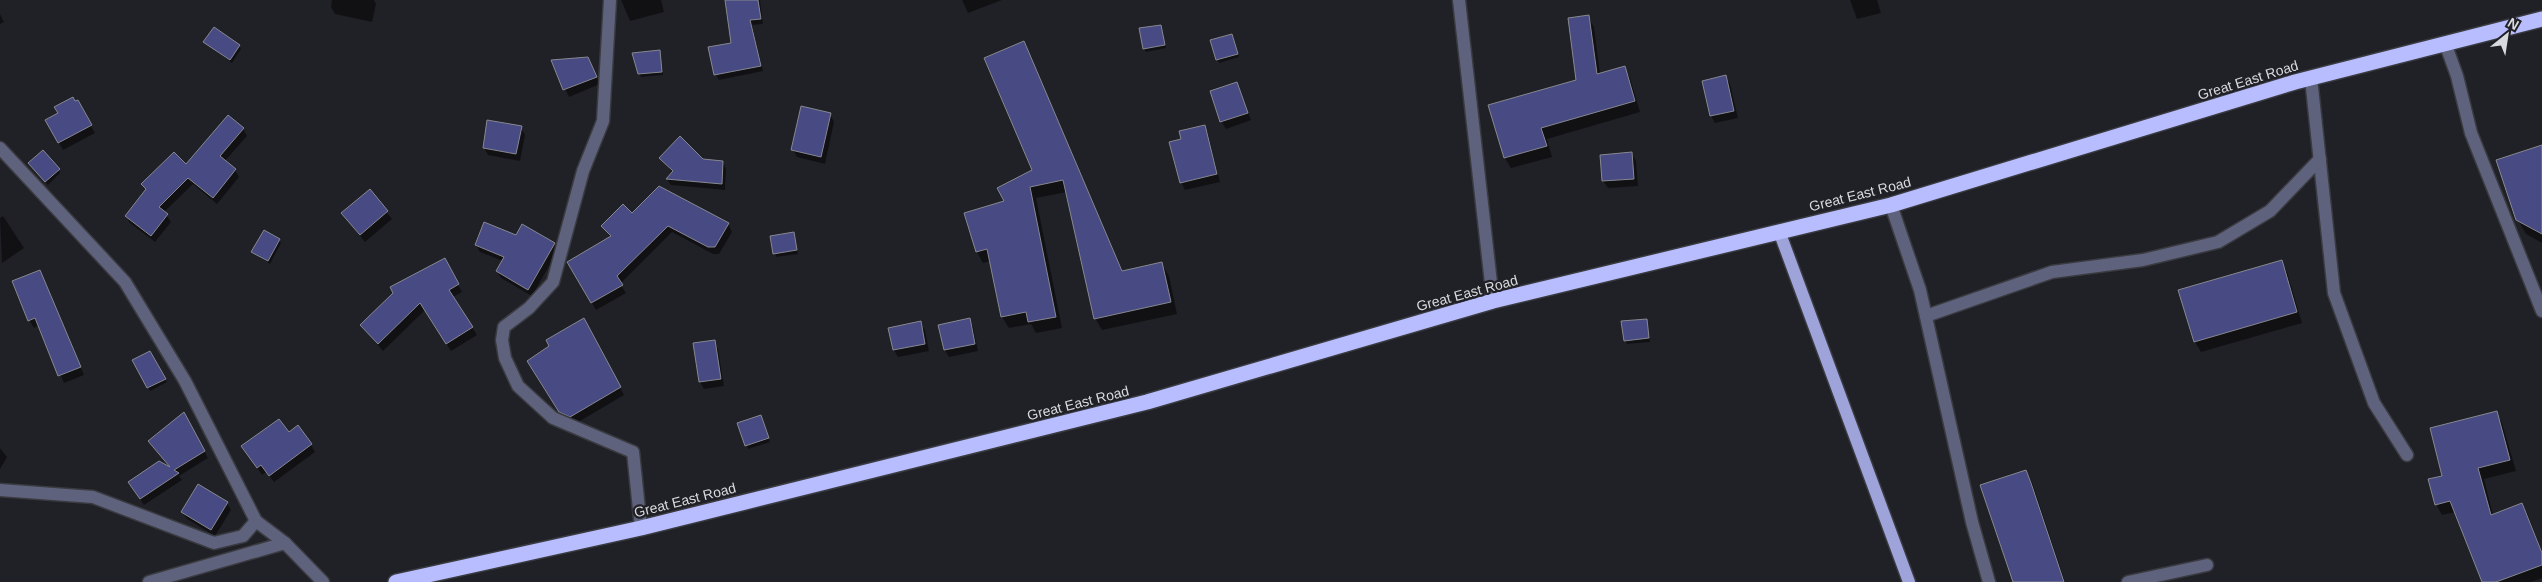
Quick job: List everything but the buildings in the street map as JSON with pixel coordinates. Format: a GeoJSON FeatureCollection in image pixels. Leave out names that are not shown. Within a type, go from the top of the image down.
{"type":"FeatureCollection","features":[{"type":"Feature","properties":{"kind":"highway","name":"Great East Road"},"geometry":{"type":"LineString","coordinates":[[396,582],[641,528],[1147,402],[1493,302],[1890,205],[2311,78],[2542,19]]}},
{"type":"Feature","properties":{"kind":"main road"},"geometry":{"type":"LineString","coordinates":[[1779,231],[1909,582]]}},
{"type":"Feature","properties":{"kind":"street"},"geometry":{"type":"LineString","coordinates":[[610,0],[603,121],[583,171],[553,282],[529,308],[504,327],[502,340],[505,358],[518,386],[553,418],[633,452],[641,528]]}},
{"type":"Feature","properties":{"kind":"street"},"geometry":{"type":"LineString","coordinates":[[1460,0],[1493,302]]}},
{"type":"Feature","properties":{"kind":"street"},"geometry":{"type":"LineString","coordinates":[[2445,43],[2457,76],[2471,133],[2542,311]]}},
{"type":"Feature","properties":{"kind":"street"},"geometry":{"type":"LineString","coordinates":[[2311,78],[2334,293],[2374,403],[2408,456]]}},
{"type":"Feature","properties":{"kind":"street"},"geometry":{"type":"LineString","coordinates":[[0,148],[125,282],[185,381],[256,521],[285,543],[323,582]]}},
{"type":"Feature","properties":{"kind":"street"},"geometry":{"type":"LineString","coordinates":[[1926,316],[2052,272],[2143,260],[2218,242],[2270,211],[2320,159]]}},
{"type":"Feature","properties":{"kind":"street"},"geometry":{"type":"LineString","coordinates":[[1890,205],[1920,290],[1972,522],[1990,582]]}},
{"type":"Feature","properties":{"kind":"street"},"geometry":{"type":"LineString","coordinates":[[0,490],[94,497],[214,543],[244,536],[256,521]]}},
{"type":"Feature","properties":{"kind":"street"},"geometry":{"type":"LineString","coordinates":[[149,582],[285,543]]}},
{"type":"Feature","properties":{"kind":"street"},"geometry":{"type":"LineString","coordinates":[[2128,582],[2207,564]]}}]}
